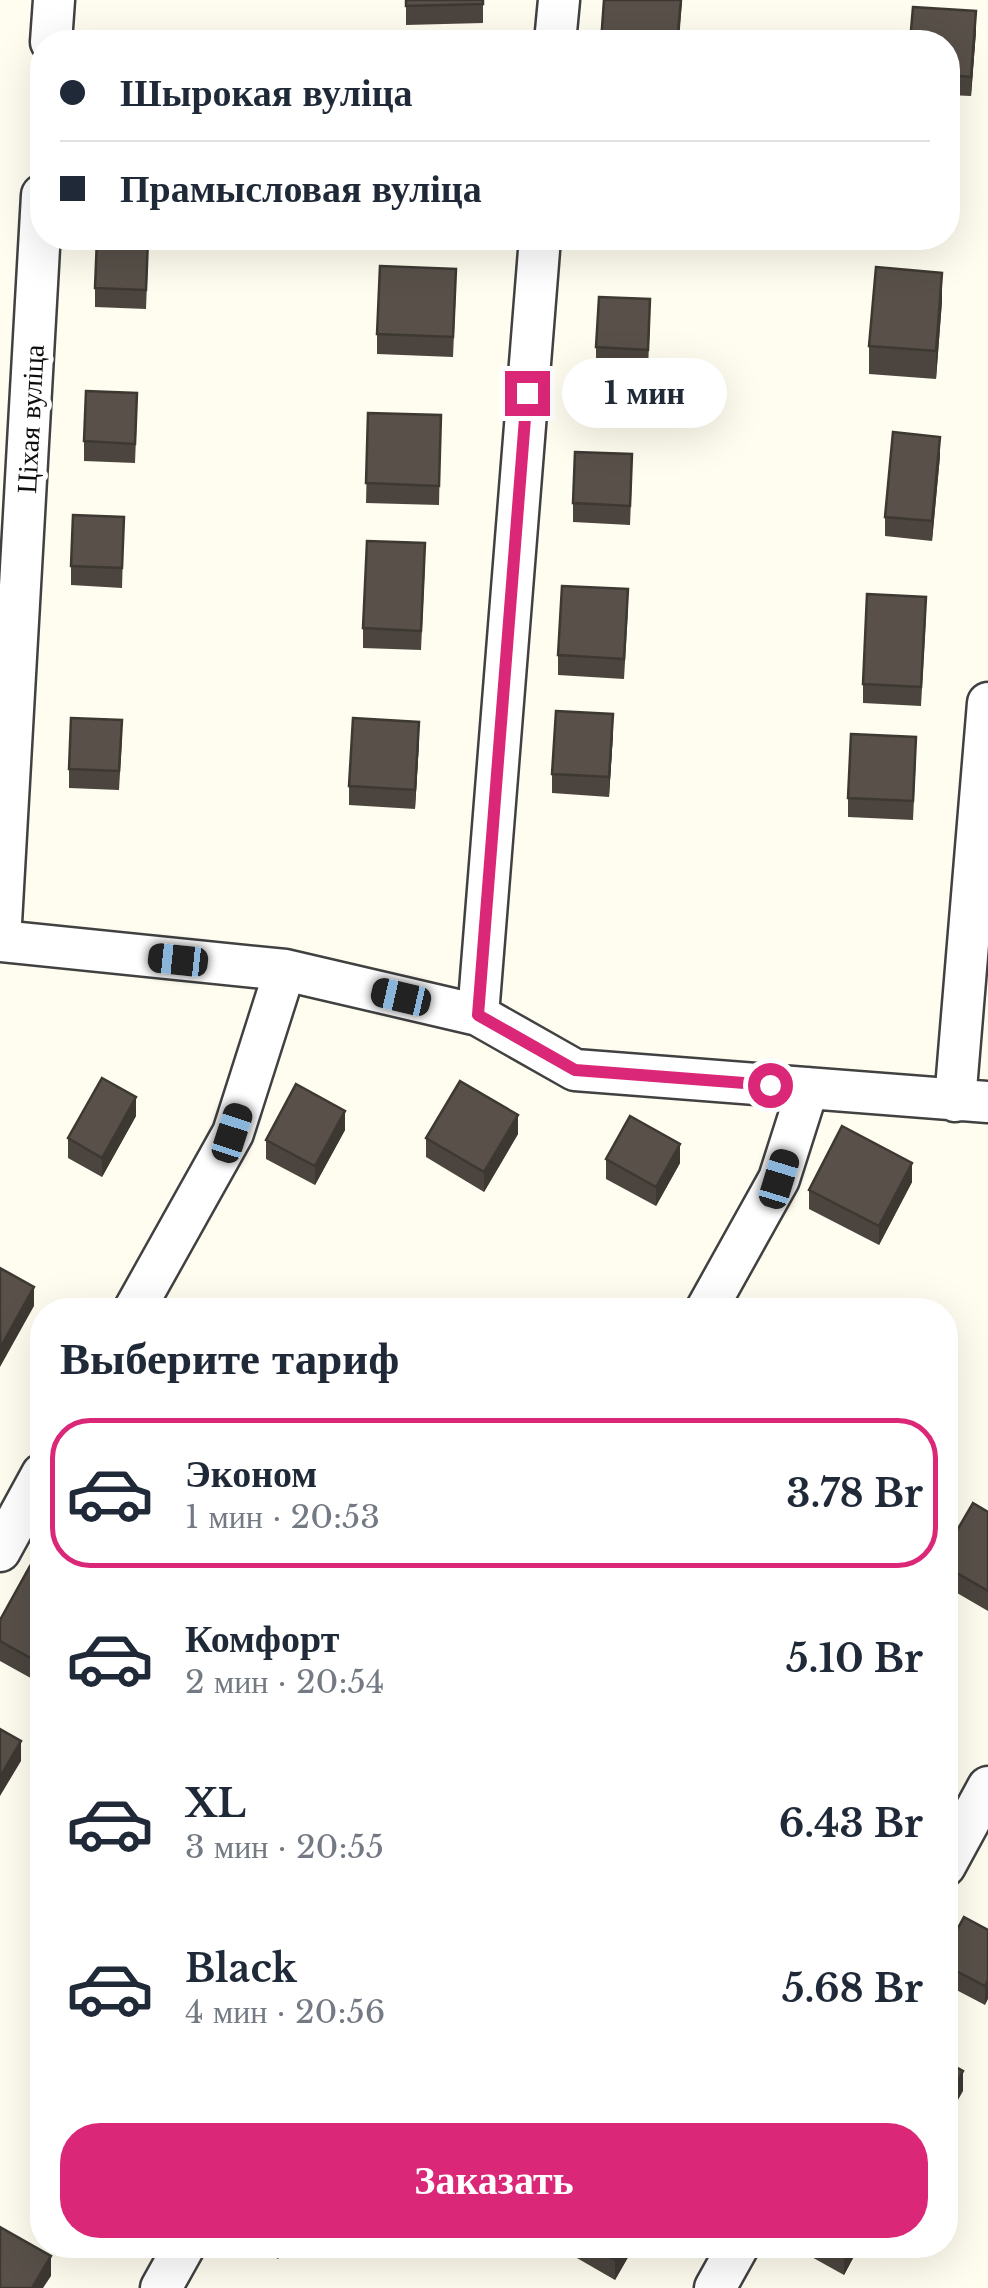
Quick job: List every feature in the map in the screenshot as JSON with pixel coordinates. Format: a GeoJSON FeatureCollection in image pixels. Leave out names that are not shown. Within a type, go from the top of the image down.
{"type":"FeatureCollection","features":[{"type":"Feature","properties":{"kind":"street"},"geometry":{"type":"LineString","coordinates":[[52,30],[54,0]]}},
{"type":"Feature","properties":{"kind":"street"},"geometry":{"type":"LineString","coordinates":[[556,30],[558,0]]}},
{"type":"Feature","properties":{"kind":"street","name":"Ціхая вуліца"},"geometry":{"type":"LineString","coordinates":[[0,942],[39,250]]}},
{"type":"Feature","properties":{"kind":"street"},"geometry":{"type":"LineString","coordinates":[[478,1015],[539,250]]}},
{"type":"Feature","properties":{"kind":"street"},"geometry":{"type":"LineString","coordinates":[[0,942],[286,970],[478,1015],[575,1070],[972,1102],[988,703]]}},
{"type":"Feature","properties":{"kind":"street"},"geometry":{"type":"LineString","coordinates":[[141,1298],[232,1133],[286,970]]}},
{"type":"Feature","properties":{"kind":"street"},"geometry":{"type":"LineString","coordinates":[[713,1298],[779,1179],[808,1088]]}},
{"type":"Feature","properties":{"kind":"street"},"geometry":{"type":"LineString","coordinates":[[0,1551],[30,1496]]}},
{"type":"Feature","properties":{"kind":"street"},"geometry":{"type":"LineString","coordinates":[[958,1842],[988,1787]]}},
{"type":"Feature","properties":{"kind":"street"},"geometry":{"type":"LineString","coordinates":[[161,2288],[178,2258]]}},
{"type":"Feature","properties":{"kind":"street"},"geometry":{"type":"LineString","coordinates":[[716,2288],[732,2258]]}},
{"type":"Feature","properties":{"kind":"building"},"geometry":{"type":"Polygon","coordinates":[[[406,0],[483,0],[483,4],[406,6],[406,0]]]}},
{"type":"Feature","properties":{"kind":"building"},"geometry":{"type":"Polygon","coordinates":[[[604,0],[681,0],[678,30],[602,30],[604,0]]]}},
{"type":"Feature","properties":{"kind":"building"},"geometry":{"type":"Polygon","coordinates":[[[913,7],[976,11],[971,77],[960,76],[960,30],[911,30],[913,7]]]}},
{"type":"Feature","properties":{"kind":"building"},"geometry":{"type":"Polygon","coordinates":[[[97,250],[148,250],[146,290],[95,288],[97,250]]]}},
{"type":"Feature","properties":{"kind":"building"},"geometry":{"type":"Polygon","coordinates":[[[380,266],[456,269],[453,337],[377,334],[380,266]]]}},
{"type":"Feature","properties":{"kind":"building"},"geometry":{"type":"Polygon","coordinates":[[[876,267],[942,273],[936,351],[869,346],[876,267]]]}},
{"type":"Feature","properties":{"kind":"building"},"geometry":{"type":"Polygon","coordinates":[[[599,297],[650,299],[648,350],[596,347],[599,297]]]}},
{"type":"Feature","properties":{"kind":"building"},"geometry":{"type":"Polygon","coordinates":[[[86,391],[137,393],[135,444],[84,441],[86,391]]]}},
{"type":"Feature","properties":{"kind":"building"},"geometry":{"type":"Polygon","coordinates":[[[368,413],[441,415],[439,486],[366,483],[368,413]]]}},
{"type":"Feature","properties":{"kind":"building"},"geometry":{"type":"Polygon","coordinates":[[[893,432],[940,437],[932,521],[885,517],[893,432]]]}},
{"type":"Feature","properties":{"kind":"building"},"geometry":{"type":"Polygon","coordinates":[[[575,452],[632,454],[630,506],[573,503],[575,452]]]}},
{"type":"Feature","properties":{"kind":"building"},"geometry":{"type":"Polygon","coordinates":[[[73,515],[124,517],[122,568],[71,566],[73,515]]]}},
{"type":"Feature","properties":{"kind":"building"},"geometry":{"type":"Polygon","coordinates":[[[367,541],[425,543],[421,631],[363,628],[367,541]]]}},
{"type":"Feature","properties":{"kind":"building"},"geometry":{"type":"Polygon","coordinates":[[[562,586],[628,589],[624,659],[558,655],[562,586]]]}},
{"type":"Feature","properties":{"kind":"building"},"geometry":{"type":"Polygon","coordinates":[[[867,594],[926,597],[921,687],[863,684],[867,594]]]}},
{"type":"Feature","properties":{"kind":"building"},"geometry":{"type":"Polygon","coordinates":[[[556,711],[613,714],[609,777],[552,774],[556,711]]]}},
{"type":"Feature","properties":{"kind":"building"},"geometry":{"type":"Polygon","coordinates":[[[71,718],[122,720],[119,771],[69,769],[71,718]]]}},
{"type":"Feature","properties":{"kind":"building"},"geometry":{"type":"Polygon","coordinates":[[[353,718],[419,722],[415,790],[349,786],[353,718]]]}},
{"type":"Feature","properties":{"kind":"building"},"geometry":{"type":"Polygon","coordinates":[[[851,734],[916,737],[913,801],[848,798],[851,734]]]}},
{"type":"Feature","properties":{"kind":"building"},"geometry":{"type":"Polygon","coordinates":[[[102,1078],[136,1097],[102,1158],[68,1138],[102,1078]]]}},
{"type":"Feature","properties":{"kind":"building"},"geometry":{"type":"Polygon","coordinates":[[[460,1081],[518,1115],[484,1172],[426,1138],[460,1081]]]}},
{"type":"Feature","properties":{"kind":"building"},"geometry":{"type":"Polygon","coordinates":[[[296,1084],[345,1111],[315,1166],[266,1140],[296,1084]]]}},
{"type":"Feature","properties":{"kind":"building"},"geometry":{"type":"Polygon","coordinates":[[[630,1116],[680,1144],[656,1187],[606,1159],[630,1116]]]}},
{"type":"Feature","properties":{"kind":"building"},"geometry":{"type":"Polygon","coordinates":[[[842,1126],[912,1163],[879,1226],[809,1190],[842,1126]]]}},
{"type":"Feature","properties":{"kind":"building"},"geometry":{"type":"Polygon","coordinates":[[[0,1268],[34,1287],[0,1348],[0,1268]]]}},
{"type":"Feature","properties":{"kind":"building"},"geometry":{"type":"Polygon","coordinates":[[[973,1503],[988,1512],[988,1591],[958,1574],[958,1529],[973,1503]]]}},
{"type":"Feature","properties":{"kind":"building"},"geometry":{"type":"Polygon","coordinates":[[[30,1566],[30,1658],[0,1641],[0,1620],[30,1566]]]}},
{"type":"Feature","properties":{"kind":"building"},"geometry":{"type":"Polygon","coordinates":[[[0,1729],[21,1741],[0,1777],[0,1729]]]}},
{"type":"Feature","properties":{"kind":"building"},"geometry":{"type":"Polygon","coordinates":[[[964,1917],[988,1930],[985,1986],[958,1972],[958,1928],[964,1917]]]}},
{"type":"Feature","properties":{"kind":"building"},"geometry":{"type":"Polygon","coordinates":[[[0,2227],[30,2244],[30,2258],[50,2258],[32,2288],[0,2288],[0,2227]]]}},
{"type":"Feature","properties":{"kind":"route"},"geometry":{"type":"LineString","coordinates":[[527,393],[478,1015],[575,1070],[770,1085]]}}]}
